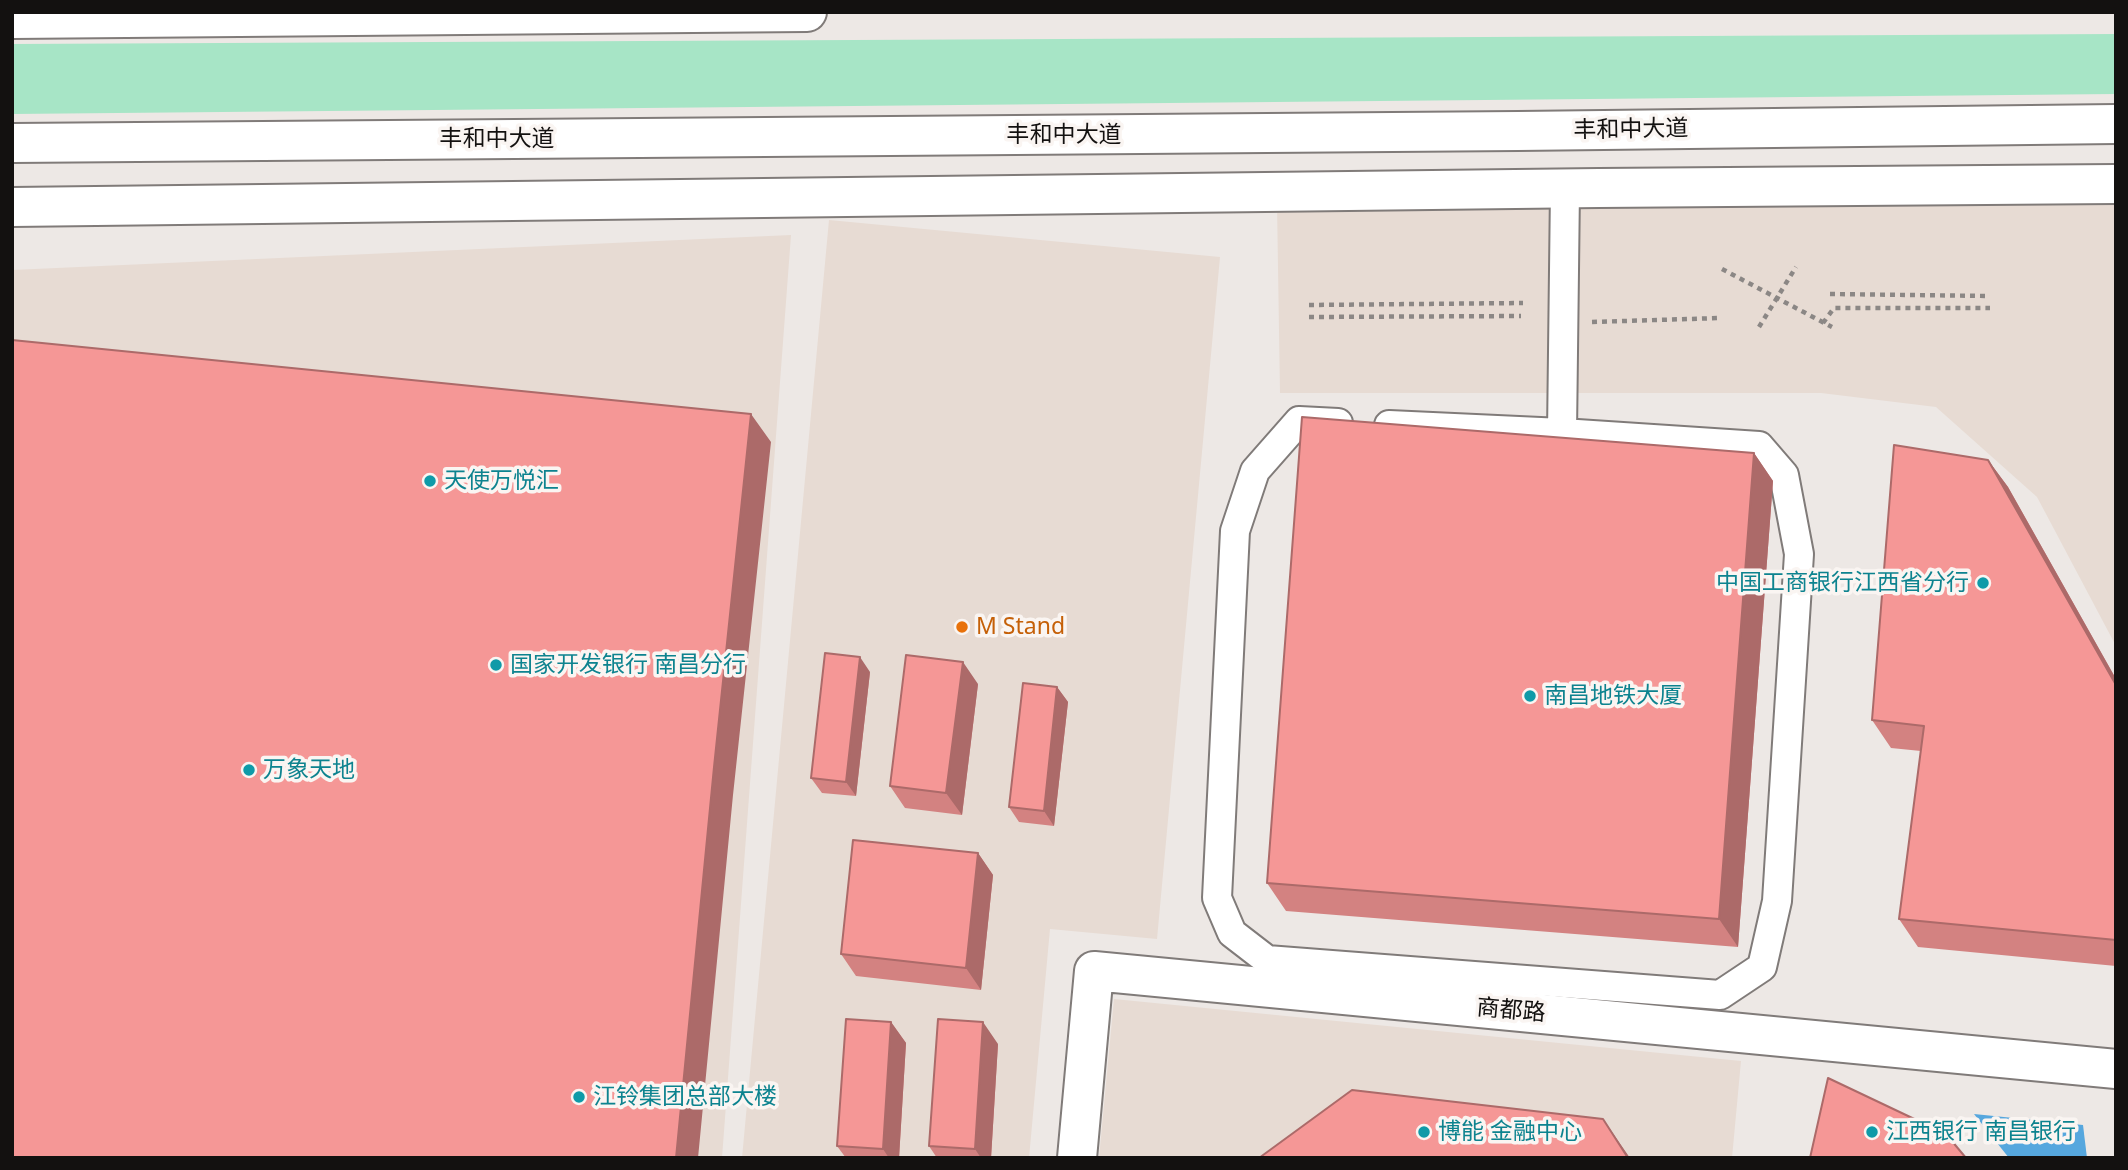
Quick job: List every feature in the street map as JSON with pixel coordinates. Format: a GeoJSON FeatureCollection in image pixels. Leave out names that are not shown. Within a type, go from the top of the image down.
{"type":"FeatureCollection","features":[{"type":"Feature","properties":{"kind":"main road"},"geometry":{"type":"LineString","coordinates":[[12,19],[807,12]]}},
{"type":"Feature","properties":{"kind":"main road","name":"丰和中大道"},"geometry":{"type":"LineString","coordinates":[[12,143],[2116,124]]}},
{"type":"Feature","properties":{"kind":"main road"},"geometry":{"type":"LineString","coordinates":[[12,208],[2116,184]]}},
{"type":"Feature","properties":{"kind":"main road","name":"商都路"},"geometry":{"type":"LineString","coordinates":[[1077,1158],[1094,971],[2116,1069]]}},
{"type":"Feature","properties":{"kind":"street"},"geometry":{"type":"LineString","coordinates":[[1562,433],[1565,189]]}},
{"type":"Feature","properties":{"kind":"street"},"geometry":{"type":"LineString","coordinates":[[1299,421],[1562,433],[1759,446],[1784,474],[1800,554],[1777,901],[1762,967],[1720,995],[1267,960],[1232,933],[1217,898],[1235,531],[1255,471],[1299,421]]}},
{"type":"Feature","properties":{"kind":"path"},"geometry":{"type":"LineString","coordinates":[[1759,327],[1796,267]]}},
{"type":"Feature","properties":{"kind":"path"},"geometry":{"type":"LineString","coordinates":[[1722,269],[1832,327]]}},
{"type":"Feature","properties":{"kind":"path"},"geometry":{"type":"LineString","coordinates":[[1830,294],[1990,296]]}},
{"type":"Feature","properties":{"kind":"path"},"geometry":{"type":"LineString","coordinates":[[1308,305],[1523,303]]}},
{"type":"Feature","properties":{"kind":"path"},"geometry":{"type":"LineString","coordinates":[[1823,323],[1834,308],[1990,308]]}},
{"type":"Feature","properties":{"kind":"path"},"geometry":{"type":"LineString","coordinates":[[1309,317],[1521,316]]}},
{"type":"Feature","properties":{"kind":"path"},"geometry":{"type":"LineString","coordinates":[[1563,323],[1720,318]]}},
{"type":"Feature","properties":{"kind":"shaded area"},"geometry":{"type":"Polygon","coordinates":[[[1277,204],[2116,204],[2116,646],[2037,497],[1936,407],[1821,393],[1280,393],[1277,204]]]}},
{"type":"Feature","properties":{"kind":"shaded area"},"geometry":{"type":"Polygon","coordinates":[[[829,220],[1220,257],[1157,939],[1050,929],[1029,1158],[742,1158],[829,220]]]}},
{"type":"Feature","properties":{"kind":"shaded area","name":"万象天地"},"geometry":{"type":"Polygon","coordinates":[[[791,235],[722,1158],[12,1158],[12,270],[791,235]]]}},
{"type":"Feature","properties":{"kind":"shaded area"},"geometry":{"type":"Polygon","coordinates":[[[1114,999],[1741,1061],[1732,1158],[1099,1158],[1114,999]]]}},
{"type":"Feature","properties":{"kind":"green space"},"geometry":{"type":"Polygon","coordinates":[[[2116,34],[2116,94],[12,114],[12,44],[2116,34]]]}},
{"type":"Feature","properties":{"kind":"water"},"geometry":{"type":"Polygon","coordinates":[[[1974,1114],[2083,1125],[2087,1158],[2009,1158],[1974,1114]]]}},
{"type":"Feature","properties":{"kind":"building","name":"万象天地"},"geometry":{"type":"Polygon","coordinates":[[[12,340],[751,414],[676,1158],[12,1158],[12,340]]]}},
{"type":"Feature","properties":{"kind":"building","name":"南昌地铁大厦"},"geometry":{"type":"Polygon","coordinates":[[[1302,417],[1754,453],[1719,919],[1267,883],[1302,417]]]}},
{"type":"Feature","properties":{"kind":"building"},"geometry":{"type":"Polygon","coordinates":[[[1894,445],[1988,460],[2116,685],[2116,940],[1899,919],[1924,726],[1872,720],[1894,445]]]}},
{"type":"Feature","properties":{"kind":"building"},"geometry":{"type":"Polygon","coordinates":[[[825,653],[860,657],[846,782],[811,778],[825,653]]]}},
{"type":"Feature","properties":{"kind":"building"},"geometry":{"type":"Polygon","coordinates":[[[906,655],[963,662],[946,793],[890,786],[906,655]]]}},
{"type":"Feature","properties":{"kind":"building"},"geometry":{"type":"Polygon","coordinates":[[[1023,683],[1057,687],[1044,811],[1009,807],[1023,683]]]}},
{"type":"Feature","properties":{"kind":"building"},"geometry":{"type":"Polygon","coordinates":[[[853,840],[978,853],[966,968],[841,954],[853,840]]]}},
{"type":"Feature","properties":{"kind":"building"},"geometry":{"type":"Polygon","coordinates":[[[846,1019],[891,1022],[883,1149],[837,1146],[846,1019]]]}},
{"type":"Feature","properties":{"kind":"building"},"geometry":{"type":"Polygon","coordinates":[[[938,1019],[983,1022],[975,1149],[929,1146],[938,1019]]]}},
{"type":"Feature","properties":{"kind":"building"},"geometry":{"type":"Polygon","coordinates":[[[1828,1078],[1946,1134],[1966,1158],[1810,1158],[1828,1078]]]}},
{"type":"Feature","properties":{"kind":"building"},"geometry":{"type":"Polygon","coordinates":[[[1352,1090],[1603,1119],[1628,1158],[1259,1158],[1352,1090]]]}},
{"type":"Feature","properties":{"kind":"place","name":"天使万悦汇"},"geometry":{"type":"Point","coordinates":[430,481]}},
{"type":"Feature","properties":{"kind":"place","name":"中国工商银行江西省分行"},"geometry":{"type":"Point","coordinates":[1983,583]}},
{"type":"Feature","properties":{"kind":"place","name":"M Stand"},"geometry":{"type":"Point","coordinates":[962,627]}},
{"type":"Feature","properties":{"kind":"place","name":"国家开发银行 南昌分行"},"geometry":{"type":"Point","coordinates":[496,665]}},
{"type":"Feature","properties":{"kind":"place","name":"南昌地铁大厦"},"geometry":{"type":"Point","coordinates":[1530,696]}},
{"type":"Feature","properties":{"kind":"place","name":"万象天地"},"geometry":{"type":"Point","coordinates":[249,770]}},
{"type":"Feature","properties":{"kind":"place","name":"江铃集团总部大楼"},"geometry":{"type":"Point","coordinates":[579,1097]}},
{"type":"Feature","properties":{"kind":"place","name":"博能 金融中心"},"geometry":{"type":"Point","coordinates":[1424,1132]}},
{"type":"Feature","properties":{"kind":"place","name":"江西银行 南昌银行"},"geometry":{"type":"Point","coordinates":[1872,1132]}}]}
